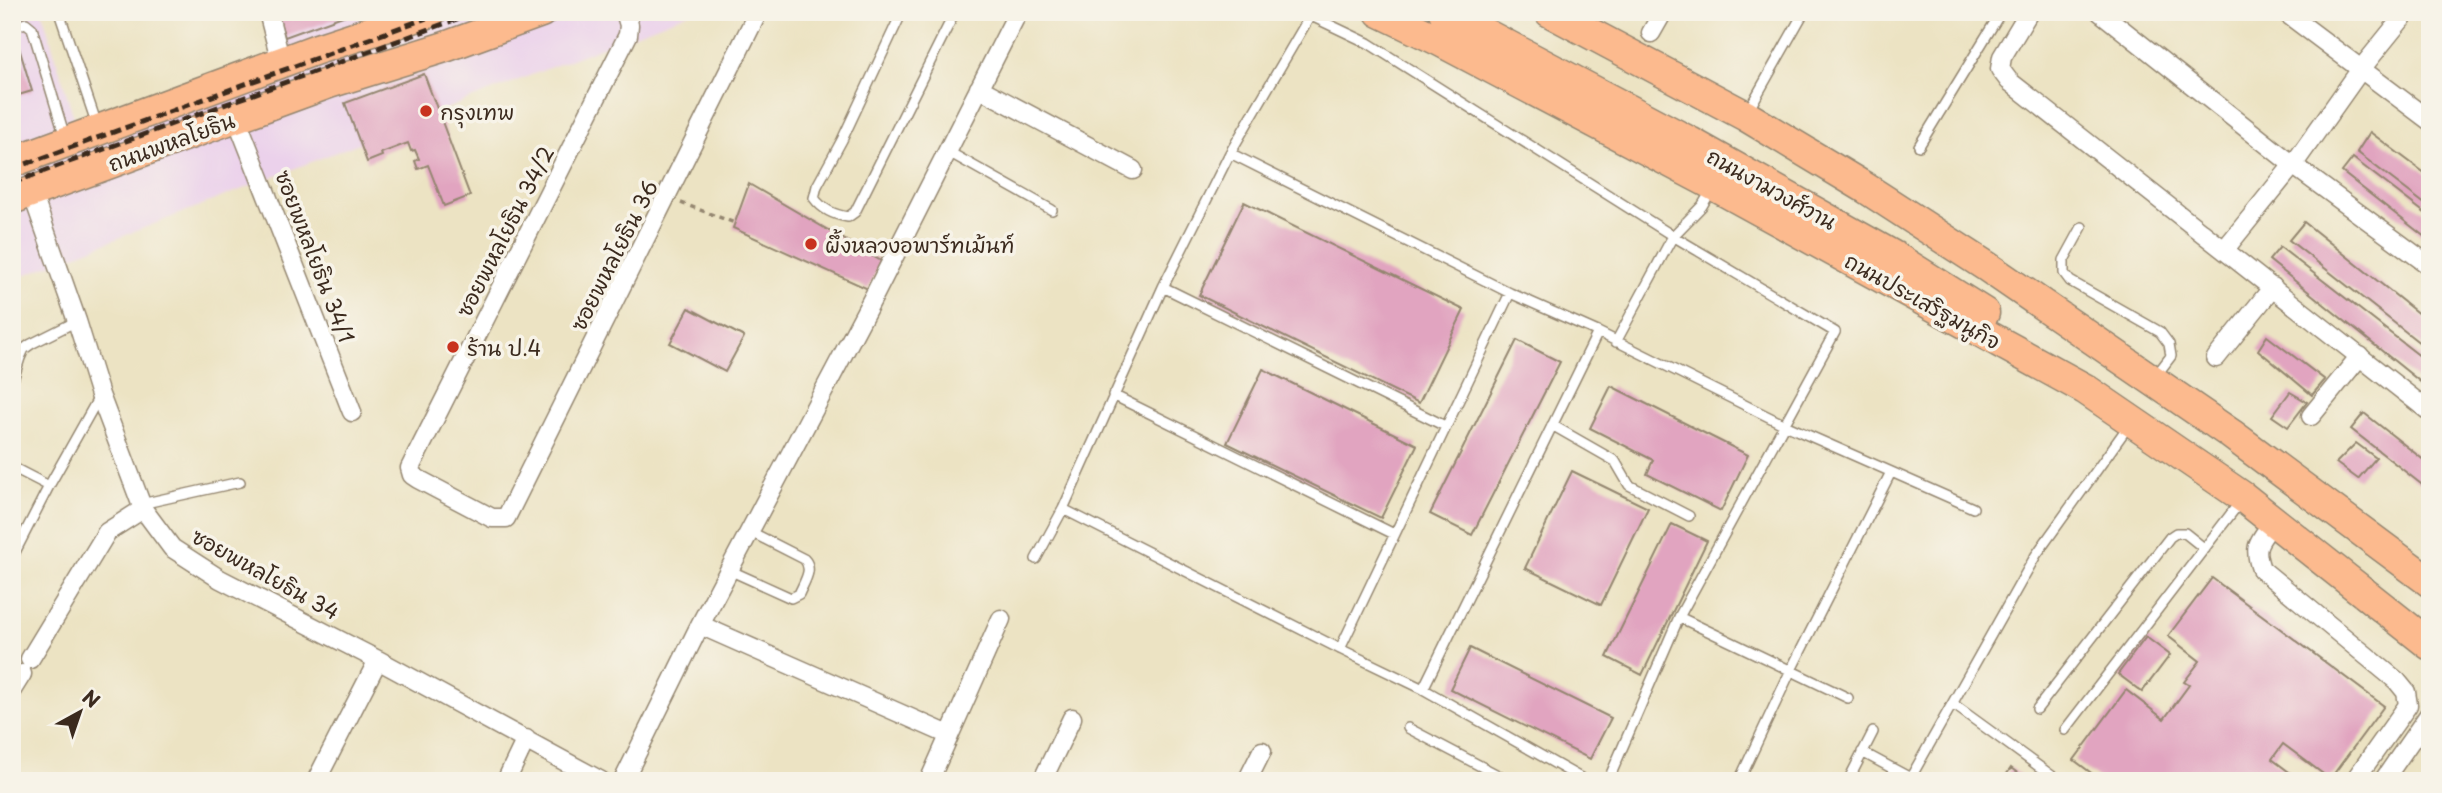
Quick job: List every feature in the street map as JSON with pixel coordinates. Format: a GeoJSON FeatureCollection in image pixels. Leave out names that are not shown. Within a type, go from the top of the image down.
{"type":"FeatureCollection","features":[{"type":"Feature","properties":{"kind":"main road","name":"ถนนพหลโยธิน"},"geometry":{"type":"LineString","coordinates":[[317,49],[405,12]]}},
{"type":"Feature","properties":{"kind":"main road","name":"ถนนพหลโยธิน"},"geometry":{"type":"LineString","coordinates":[[12,162],[317,49],[431,12]]}},
{"type":"Feature","properties":{"kind":"main road","name":"ถนนพหลโยธิน"},"geometry":{"type":"LineString","coordinates":[[330,83],[397,54],[509,12]]}},
{"type":"Feature","properties":{"kind":"main road","name":"ถนนพหลโยธิน"},"geometry":{"type":"LineString","coordinates":[[22,196],[330,83],[445,47],[541,12]]}},
{"type":"Feature","properties":{"kind":"main road","name":"ถนนประเสริฐมนูกิจ"},"geometry":{"type":"LineString","coordinates":[[1380,12],[1714,186],[2085,389],[2243,497],[2430,645]]}},
{"type":"Feature","properties":{"kind":"main road","name":"ถนนงามวงศ์วาน"},"geometry":{"type":"LineString","coordinates":[[1444,12],[1662,126],[1895,257],[2012,332],[2085,389]]}},
{"type":"Feature","properties":{"kind":"main road","name":"ถนนงามวงศ์วาน"},"geometry":{"type":"LineString","coordinates":[[1488,12],[1683,115],[2024,309],[2104,347]]}},
{"type":"Feature","properties":{"kind":"main road"},"geometry":{"type":"LineString","coordinates":[[1550,12],[1746,116],[1864,187],[2231,434],[2430,582]]}},
{"type":"Feature","properties":{"kind":"street"},"geometry":{"type":"LineString","coordinates":[[268,12],[281,62]]}},
{"type":"Feature","properties":{"kind":"street","name":"ซอยพหลโยธิน 34/2"},"geometry":{"type":"LineString","coordinates":[[506,518],[492,518],[418,480],[412,475],[410,468],[628,36],[629,25],[625,12]]}},
{"type":"Feature","properties":{"kind":"street","name":"ซอยพหลโยธิน 36"},"geometry":{"type":"LineString","coordinates":[[506,518],[758,12]]}},
{"type":"Feature","properties":{"kind":"street"},"geometry":{"type":"LineString","coordinates":[[623,781],[700,625],[875,294],[1018,12]]}},
{"type":"Feature","properties":{"kind":"street"},"geometry":{"type":"LineString","coordinates":[[1651,33],[1663,12]]}},
{"type":"Feature","properties":{"kind":"street"},"geometry":{"type":"LineString","coordinates":[[2029,12],[2002,57],[2000,69],[2009,80],[2430,412]]}},
{"type":"Feature","properties":{"kind":"street"},"geometry":{"type":"LineString","coordinates":[[2101,12],[2293,165],[2430,265]]}},
{"type":"Feature","properties":{"kind":"street"},"geometry":{"type":"LineString","coordinates":[[2285,12],[2430,121]]}},
{"type":"Feature","properties":{"kind":"street"},"geometry":{"type":"LineString","coordinates":[[2225,249],[2293,165],[2361,69],[2407,12]]}},
{"type":"Feature","properties":{"kind":"street"},"geometry":{"type":"LineString","coordinates":[[979,88],[1133,170]]}},
{"type":"Feature","properties":{"kind":"street","name":"ซอยพหลโยธิน 34/1"},"geometry":{"type":"LineString","coordinates":[[236,117],[352,412]]}},
{"type":"Feature","properties":{"kind":"street","name":"ซอยพหลโยธิน 34"},"geometry":{"type":"LineString","coordinates":[[22,196],[77,321],[100,395],[142,506],[172,548],[220,579],[378,660],[601,781]]}},
{"type":"Feature","properties":{"kind":"street"},"geometry":{"type":"LineString","coordinates":[[2216,358],[2273,287]]}},
{"type":"Feature","properties":{"kind":"street"},"geometry":{"type":"LineString","coordinates":[[2311,416],[2360,356]]}},
{"type":"Feature","properties":{"kind":"street"},"geometry":{"type":"LineString","coordinates":[[12,690],[107,532],[142,506]]}},
{"type":"Feature","properties":{"kind":"street"},"geometry":{"type":"LineString","coordinates":[[2274,521],[2256,546],[2261,569],[2397,681],[2406,692],[2407,705],[2354,781]]}},
{"type":"Feature","properties":{"kind":"street"},"geometry":{"type":"LineString","coordinates":[[929,781],[1001,619]]}},
{"type":"Feature","properties":{"kind":"street"},"geometry":{"type":"LineString","coordinates":[[700,625],[949,736]]}},
{"type":"Feature","properties":{"kind":"street"},"geometry":{"type":"LineString","coordinates":[[316,781],[378,660]]}},
{"type":"Feature","properties":{"kind":"street"},"geometry":{"type":"LineString","coordinates":[[2383,781],[2430,713]]}},
{"type":"Feature","properties":{"kind":"street"},"geometry":{"type":"LineString","coordinates":[[1042,781],[1072,718]]}},
{"type":"Feature","properties":{"kind":"street"},"geometry":{"type":"LineString","coordinates":[[506,781],[526,740]]}},
{"type":"Feature","properties":{"kind":"street"},"geometry":{"type":"LineString","coordinates":[[1247,781],[1262,751]]}},
{"type":"Feature","properties":{"kind":"lane"},"geometry":{"type":"LineString","coordinates":[[59,12],[99,130]]}},
{"type":"Feature","properties":{"kind":"lane"},"geometry":{"type":"LineString","coordinates":[[902,12],[842,140],[817,186],[814,198],[821,207],[839,215],[848,217],[855,212],[955,12]]}},
{"type":"Feature","properties":{"kind":"lane"},"geometry":{"type":"LineString","coordinates":[[1746,116],[1804,12]]}},
{"type":"Feature","properties":{"kind":"lane"},"geometry":{"type":"LineString","coordinates":[[1919,146],[1998,13]]}},
{"type":"Feature","properties":{"kind":"lane"},"geometry":{"type":"LineString","coordinates":[[1036,559],[1063,509],[1163,287],[1230,153],[1306,14],[1368,43],[1673,236],[1835,332],[1679,617],[1608,781]]}},
{"type":"Feature","properties":{"kind":"lane"},"geometry":{"type":"LineString","coordinates":[[12,27],[26,23],[32,27],[67,142]]}},
{"type":"Feature","properties":{"kind":"lane"},"geometry":{"type":"LineString","coordinates":[[947,151],[1052,210]]}},
{"type":"Feature","properties":{"kind":"lane"},"geometry":{"type":"LineString","coordinates":[[1230,153],[1510,293],[1598,332],[1785,425],[1972,508]]}},
{"type":"Feature","properties":{"kind":"lane"},"geometry":{"type":"LineString","coordinates":[[1616,342],[1673,236],[1703,206],[1714,186]]}},
{"type":"Feature","properties":{"kind":"lane"},"geometry":{"type":"LineString","coordinates":[[2082,227],[2064,260],[2064,273],[2070,281],[2086,291],[2160,332],[2169,344],[2171,356],[2152,381]]}},
{"type":"Feature","properties":{"kind":"lane"},"geometry":{"type":"LineString","coordinates":[[1163,287],[1445,426]]}},
{"type":"Feature","properties":{"kind":"lane"},"geometry":{"type":"LineString","coordinates":[[1340,649],[1510,293]]}},
{"type":"Feature","properties":{"kind":"lane"},"geometry":{"type":"LineString","coordinates":[[12,383],[24,349],[77,321]]}},
{"type":"Feature","properties":{"kind":"lane"},"geometry":{"type":"LineString","coordinates":[[1423,689],[1598,332]]}},
{"type":"Feature","properties":{"kind":"lane"},"geometry":{"type":"LineString","coordinates":[[12,558],[100,395]]}},
{"type":"Feature","properties":{"kind":"lane"},"geometry":{"type":"LineString","coordinates":[[1113,395],[1394,534]]}},
{"type":"Feature","properties":{"kind":"lane"},"geometry":{"type":"LineString","coordinates":[[1862,752],[1913,779],[2036,555],[2133,421]]}},
{"type":"Feature","properties":{"kind":"lane"},"geometry":{"type":"LineString","coordinates":[[1552,425],[1612,459],[1629,485],[1689,516]]}},
{"type":"Feature","properties":{"kind":"lane"},"geometry":{"type":"LineString","coordinates":[[12,467],[49,486]]}},
{"type":"Feature","properties":{"kind":"lane"},"geometry":{"type":"LineString","coordinates":[[1739,781],[1791,670],[1891,472]]}},
{"type":"Feature","properties":{"kind":"lane"},"geometry":{"type":"LineString","coordinates":[[142,506],[240,482]]}},
{"type":"Feature","properties":{"kind":"lane"},"geometry":{"type":"LineString","coordinates":[[2065,730],[2243,497]]}},
{"type":"Feature","properties":{"kind":"lane"},"geometry":{"type":"LineString","coordinates":[[1063,509],[1423,689],[1586,781]]}},
{"type":"Feature","properties":{"kind":"lane"},"geometry":{"type":"LineString","coordinates":[[729,570],[791,598],[799,594],[810,568],[808,563],[749,531]]}},
{"type":"Feature","properties":{"kind":"lane"},"geometry":{"type":"LineString","coordinates":[[2037,709],[2170,537],[2176,533],[2185,533],[2205,549]]}},
{"type":"Feature","properties":{"kind":"lane"},"geometry":{"type":"LineString","coordinates":[[1679,617],[1848,698]]}},
{"type":"Feature","properties":{"kind":"lane"},"geometry":{"type":"LineString","coordinates":[[1953,704],[2059,781]]}},
{"type":"Feature","properties":{"kind":"lane"},"geometry":{"type":"LineString","coordinates":[[1408,728],[1508,781]]}},
{"type":"Feature","properties":{"kind":"lane"},"geometry":{"type":"LineString","coordinates":[[1848,781],[1872,732]]}},
{"type":"Feature","properties":{"kind":"path"},"geometry":{"type":"LineString","coordinates":[[667,198],[735,223]]}},
{"type":"Feature","properties":{"kind":"shaded area"},"geometry":{"type":"Polygon","coordinates":[[[12,12],[42,12],[76,125],[268,58],[282,45],[273,12],[691,12],[12,280],[12,12]]]}},
{"type":"Feature","properties":{"kind":"building"},"geometry":{"type":"Polygon","coordinates":[[[276,12],[351,12],[351,13],[285,37],[276,12]]]}},
{"type":"Feature","properties":{"kind":"building"},"geometry":{"type":"Polygon","coordinates":[[[17,41],[32,91],[12,97],[12,42],[17,41]]]}},
{"type":"Feature","properties":{"kind":"building"},"geometry":{"type":"Polygon","coordinates":[[[424,74],[470,196],[444,206],[428,165],[418,169],[415,161],[419,159],[408,143],[381,153],[382,156],[367,162],[345,103],[424,74]]]}},
{"type":"Feature","properties":{"kind":"building"},"geometry":{"type":"Polygon","coordinates":[[[2370,132],[2430,177],[2430,208],[2357,152],[2370,132]]]}},
{"type":"Feature","properties":{"kind":"building"},"geometry":{"type":"Polygon","coordinates":[[[2353,158],[2430,217],[2430,241],[2342,172],[2353,158]]]}},
{"type":"Feature","properties":{"kind":"building","name":"ผึ้งหลวงอพาร์ทเม้นท์"},"geometry":{"type":"Polygon","coordinates":[[[749,184],[881,261],[868,289],[733,228],[749,184]]]}},
{"type":"Feature","properties":{"kind":"building"},"geometry":{"type":"Polygon","coordinates":[[[1244,202],[1464,310],[1419,403],[1199,295],[1244,202]]]}},
{"type":"Feature","properties":{"kind":"building"},"geometry":{"type":"Polygon","coordinates":[[[2304,222],[2430,323],[2430,351],[2289,240],[2304,222]]]}},
{"type":"Feature","properties":{"kind":"building"},"geometry":{"type":"Polygon","coordinates":[[[2280,247],[2430,364],[2428,388],[2269,260],[2280,247]]]}},
{"type":"Feature","properties":{"kind":"building"},"geometry":{"type":"Polygon","coordinates":[[[689,308],[744,337],[725,372],[670,343],[689,308]]]}},
{"type":"Feature","properties":{"kind":"building"},"geometry":{"type":"Polygon","coordinates":[[[2267,336],[2325,380],[2312,395],[2258,350],[2267,336]]]}},
{"type":"Feature","properties":{"kind":"building"},"geometry":{"type":"Polygon","coordinates":[[[1517,340],[1560,362],[1472,535],[1430,514],[1517,340]]]}},
{"type":"Feature","properties":{"kind":"building"},"geometry":{"type":"Polygon","coordinates":[[[1263,369],[1417,445],[1381,518],[1227,443],[1263,369]]]}},
{"type":"Feature","properties":{"kind":"building"},"geometry":{"type":"Polygon","coordinates":[[[1611,386],[1748,455],[1721,511],[1647,474],[1653,460],[1590,428],[1611,386]]]}},
{"type":"Feature","properties":{"kind":"building"},"geometry":{"type":"Polygon","coordinates":[[[2290,392],[2307,402],[2288,427],[2272,416],[2290,392]]]}},
{"type":"Feature","properties":{"kind":"building"},"geometry":{"type":"Polygon","coordinates":[[[2364,413],[2430,465],[2430,491],[2351,429],[2364,413]]]}},
{"type":"Feature","properties":{"kind":"building"},"geometry":{"type":"Polygon","coordinates":[[[2356,443],[2376,458],[2358,479],[2336,463],[2356,443]]]}},
{"type":"Feature","properties":{"kind":"building"},"geometry":{"type":"Polygon","coordinates":[[[1572,471],[1648,508],[1601,605],[1525,568],[1572,471]]]}},
{"type":"Feature","properties":{"kind":"building"},"geometry":{"type":"Polygon","coordinates":[[[1672,524],[1707,541],[1642,675],[1607,657],[1672,524]]]}},
{"type":"Feature","properties":{"kind":"building"},"geometry":{"type":"Polygon","coordinates":[[[2212,578],[2384,706],[2330,779],[2283,744],[2272,759],[2301,781],[2102,781],[2074,760],[2126,690],[2164,719],[2189,685],[2184,682],[2200,661],[2168,636],[2212,578]]]}},
{"type":"Feature","properties":{"kind":"building"},"geometry":{"type":"Polygon","coordinates":[[[2146,637],[2170,655],[2142,692],[2118,674],[2146,637]]]}},
{"type":"Feature","properties":{"kind":"building"},"geometry":{"type":"Polygon","coordinates":[[[1470,648],[1611,718],[1590,759],[1450,689],[1470,648]]]}},
{"type":"Feature","properties":{"kind":"building"},"geometry":{"type":"Polygon","coordinates":[[[2011,768],[2028,781],[2002,781],[2011,768]]]}},
{"type":"Feature","properties":{"kind":"railway"},"geometry":{"type":"LineString","coordinates":[[12,169],[443,12]]}},
{"type":"Feature","properties":{"kind":"railway"},"geometry":{"type":"LineString","coordinates":[[12,183],[476,12]]}},
{"type":"Feature","properties":{"kind":"place","name":"กรุงเทพ"},"geometry":{"type":"Point","coordinates":[426,111]}},
{"type":"Feature","properties":{"kind":"place","name":"ผึ้งหลวงอพาร์ทเม้นท์"},"geometry":{"type":"Point","coordinates":[811,244]}},
{"type":"Feature","properties":{"kind":"place","name":"ร้าน ป.4"},"geometry":{"type":"Point","coordinates":[453,347]}}]}
